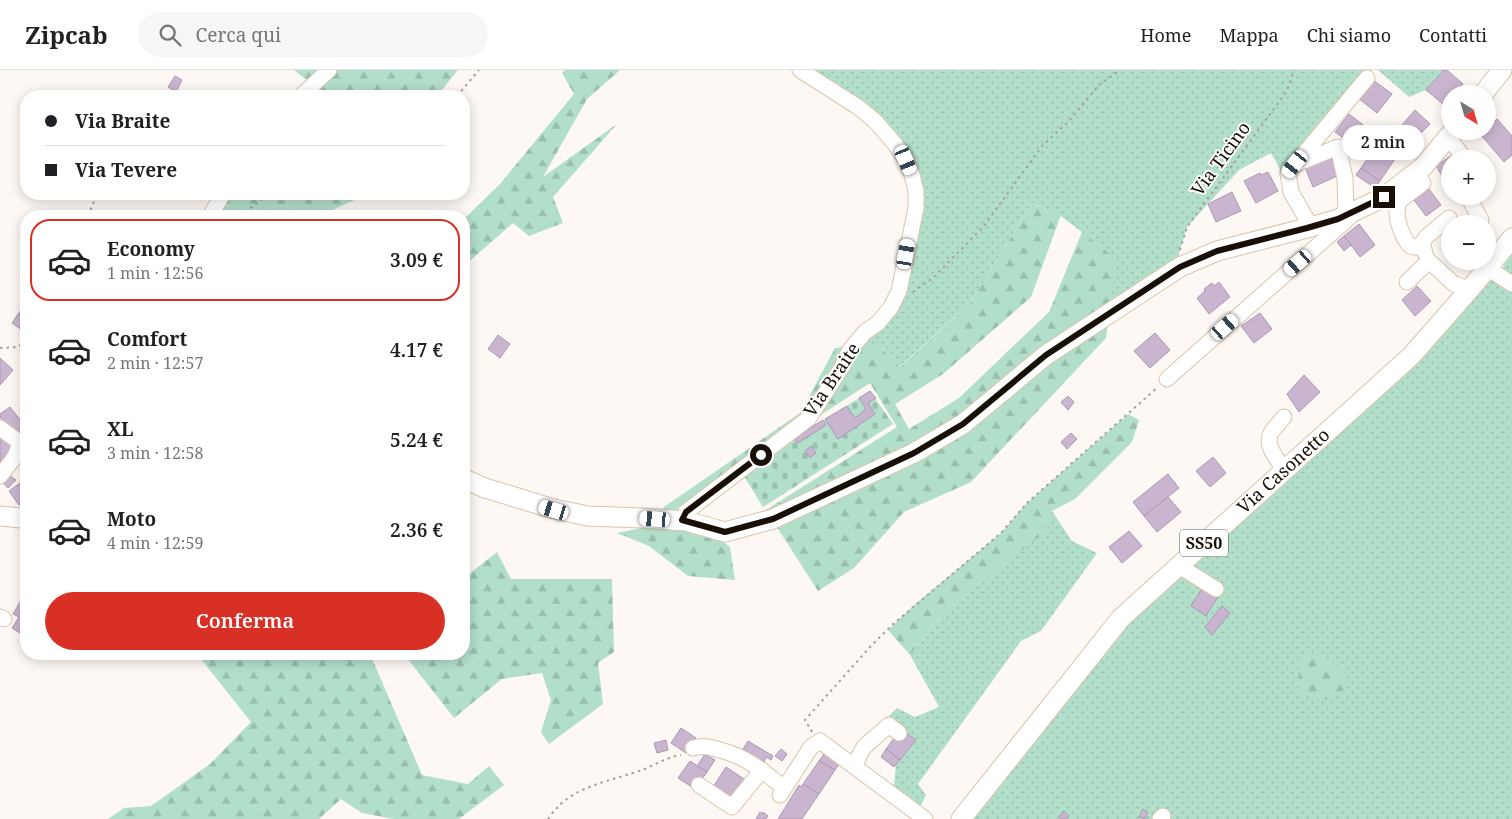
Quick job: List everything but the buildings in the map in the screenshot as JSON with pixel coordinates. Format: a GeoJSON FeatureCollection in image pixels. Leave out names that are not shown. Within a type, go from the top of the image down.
{"type":"FeatureCollection","features":[{"type":"Feature","properties":{"kind":"main road"},"geometry":{"type":"LineString","coordinates":[[1490,85],[1502,70]]}},
{"type":"Feature","properties":{"kind":"main road"},"geometry":{"type":"LineString","coordinates":[[470,482],[554,510],[588,516],[682,520],[725,532],[773,519],[914,453],[963,424],[1046,355],[1180,267],[1217,251],[1311,227],[1351,213],[1384,197],[1424,166],[1445,140]]}},
{"type":"Feature","properties":{"kind":"main road","name":"Via Casonetto"},"geometry":{"type":"LineString","coordinates":[[1496,257],[1512,238]]}},
{"type":"Feature","properties":{"kind":"main road","name":"Via Casonetto"},"geometry":{"type":"LineString","coordinates":[[961,819],[1122,618],[1410,356],[1485,270]]}},
{"type":"Feature","properties":{"kind":"main road"},"geometry":{"type":"LineString","coordinates":[[0,516],[20,518]]}},
{"type":"Feature","properties":{"kind":"street"},"geometry":{"type":"LineString","coordinates":[[307,90],[329,70]]}},
{"type":"Feature","properties":{"kind":"street","name":"Via Braite"},"geometry":{"type":"LineString","coordinates":[[682,520],[686,512],[810,418],[842,367],[849,351],[865,332],[878,323],[891,307],[899,291],[916,208],[916,191],[906,160],[875,121],[858,107],[800,70]]}},
{"type":"Feature","properties":{"kind":"street"},"geometry":{"type":"LineString","coordinates":[[1311,227],[1291,192],[1288,172],[1367,78]]}},
{"type":"Feature","properties":{"kind":"street"},"geometry":{"type":"LineString","coordinates":[[1167,379],[1351,213],[1338,147],[1295,164]]}},
{"type":"Feature","properties":{"kind":"street"},"geometry":{"type":"LineString","coordinates":[[1415,173],[1423,184],[1398,202],[1397,217],[1403,235],[1408,244],[1415,247],[1422,244],[1426,237],[1441,225]]}},
{"type":"Feature","properties":{"kind":"street"},"geometry":{"type":"LineString","coordinates":[[1422,244],[1424,253],[1429,261],[1454,284],[1470,289]]}},
{"type":"Feature","properties":{"kind":"street"},"geometry":{"type":"LineString","coordinates":[[1407,282],[1429,261]]}},
{"type":"Feature","properties":{"kind":"street"},"geometry":{"type":"LineString","coordinates":[[1490,270],[1512,284]]}},
{"type":"Feature","properties":{"kind":"street"},"geometry":{"type":"LineString","coordinates":[[1284,418],[1270,434],[1269,442],[1275,456],[1285,470]]}},
{"type":"Feature","properties":{"kind":"street"},"geometry":{"type":"LineString","coordinates":[[0,428],[19,442],[20,452]]}},
{"type":"Feature","properties":{"kind":"street"},"geometry":{"type":"LineString","coordinates":[[0,476],[20,456]]}},
{"type":"Feature","properties":{"kind":"street"},"geometry":{"type":"LineString","coordinates":[[1179,566],[1216,589]]}},
{"type":"Feature","properties":{"kind":"street"},"geometry":{"type":"LineString","coordinates":[[854,766],[864,747],[889,725],[898,732]]}},
{"type":"Feature","properties":{"kind":"street"},"geometry":{"type":"LineString","coordinates":[[693,748],[703,745],[735,754],[755,764],[782,791],[811,746],[820,741],[925,819]]}},
{"type":"Feature","properties":{"kind":"street"},"geometry":{"type":"LineString","coordinates":[[698,785],[732,807],[762,770]]}},
{"type":"Feature","properties":{"kind":"path"},"geometry":{"type":"LineString","coordinates":[[462,90],[480,70]]}},
{"type":"Feature","properties":{"kind":"path"},"geometry":{"type":"LineString","coordinates":[[913,292],[934,277],[984,226],[1042,146],[1068,121],[1100,84],[1120,70]]}},
{"type":"Feature","properties":{"kind":"path","name":"Via Ticino"},"geometry":{"type":"LineString","coordinates":[[1180,267],[1179,254],[1187,228],[1287,91],[1294,70]]}},
{"type":"Feature","properties":{"kind":"path"},"geometry":{"type":"LineString","coordinates":[[248,210],[261,200]]}},
{"type":"Feature","properties":{"kind":"path"},"geometry":{"type":"LineString","coordinates":[[0,348],[20,346]]}},
{"type":"Feature","properties":{"kind":"path"},"geometry":{"type":"LineString","coordinates":[[820,741],[805,720],[870,647],[913,606],[1001,533],[1027,503],[1167,379]]}},
{"type":"Feature","properties":{"kind":"path"},"geometry":{"type":"LineString","coordinates":[[548,819],[559,805],[594,785],[642,770],[673,756],[686,755],[693,748]]}},
{"type":"Feature","properties":{"kind":"green space"},"geometry":{"type":"Polygon","coordinates":[[[294,70],[458,70],[442,90],[315,90],[317,88],[294,70]]]}},
{"type":"Feature","properties":{"kind":"green space"},"geometry":{"type":"Polygon","coordinates":[[[565,70],[620,70],[587,99],[543,177],[617,124],[553,197],[563,223],[529,236],[513,223],[470,261],[470,213],[500,184],[574,94],[562,73],[565,70]]]}},
{"type":"Feature","properties":{"kind":"green space"},"geometry":{"type":"Polygon","coordinates":[[[800,70],[1365,70],[1283,174],[1271,153],[1239,170],[1187,227],[1179,254],[1180,267],[1108,314],[1082,232],[1058,214],[1032,203],[970,304],[899,367],[876,344],[852,347],[891,307],[916,208],[895,144],[800,70]]]}},
{"type":"Feature","properties":{"kind":"green space"},"geometry":{"type":"Polygon","coordinates":[[[1378,70],[1444,70],[1426,90],[1409,97],[1378,70]]]}},
{"type":"Feature","properties":{"kind":"green space"},"geometry":{"type":"Polygon","coordinates":[[[219,200],[355,200],[332,210],[214,210],[219,200]]]}},
{"type":"Feature","properties":{"kind":"green space"},"geometry":{"type":"Polygon","coordinates":[[[1032,203],[1061,215],[1031,297],[943,374],[895,404],[909,429],[959,398],[1049,312],[1082,232],[1116,259],[1106,338],[971,482],[904,512],[854,568],[818,591],[766,510],[897,427],[870,383],[677,508],[730,547],[735,580],[688,576],[649,546],[617,533],[657,525],[664,507],[800,413],[835,348],[876,344],[900,367],[970,304],[1032,203]]]}},
{"type":"Feature","properties":{"kind":"green space"},"geometry":{"type":"Polygon","coordinates":[[[1512,252],[1512,819],[961,819],[1123,622],[1412,364],[1499,272],[1512,252]]]}},
{"type":"Feature","properties":{"kind":"green space"},"geometry":{"type":"Polygon","coordinates":[[[870,391],[893,424],[763,507],[742,473],[870,391]]]}},
{"type":"Feature","properties":{"kind":"green space"},"geometry":{"type":"Polygon","coordinates":[[[1128,414],[1139,420],[1132,442],[1075,499],[1052,511],[1046,531],[943,613],[910,655],[888,630],[913,606],[1001,533],[1027,503],[1128,414]]]}},
{"type":"Feature","properties":{"kind":"green space"},"geometry":{"type":"Polygon","coordinates":[[[1052,511],[1072,541],[1097,553],[1041,631],[1021,641],[918,784],[926,795],[917,813],[893,795],[896,765],[915,740],[886,719],[897,708],[915,717],[939,707],[910,655],[943,613],[1014,556],[1052,511]]]}},
{"type":"Feature","properties":{"kind":"green space"},"geometry":{"type":"Polygon","coordinates":[[[497,552],[511,579],[612,579],[614,652],[598,663],[603,704],[549,744],[541,732],[551,700],[542,673],[502,679],[454,718],[409,660],[470,660],[470,573],[497,552]]]}},
{"type":"Feature","properties":{"kind":"green space"},"geometry":{"type":"Polygon","coordinates":[[[1316,653],[1347,671],[1342,696],[1324,700],[1301,694],[1298,667],[1305,654],[1316,653]]]}},
{"type":"Feature","properties":{"kind":"green space"},"geometry":{"type":"Polygon","coordinates":[[[202,660],[373,660],[422,775],[468,784],[489,766],[504,785],[459,819],[394,819],[362,813],[341,799],[319,819],[108,819],[124,808],[151,806],[210,764],[251,722],[202,660]]]}},
{"type":"Feature","properties":{"kind":"route"},"geometry":{"type":"LineString","coordinates":[[761,455],[686,512],[682,520],[725,532],[773,519],[914,453],[963,424],[1046,355],[1180,267],[1217,251],[1338,219],[1384,197]]}}]}
